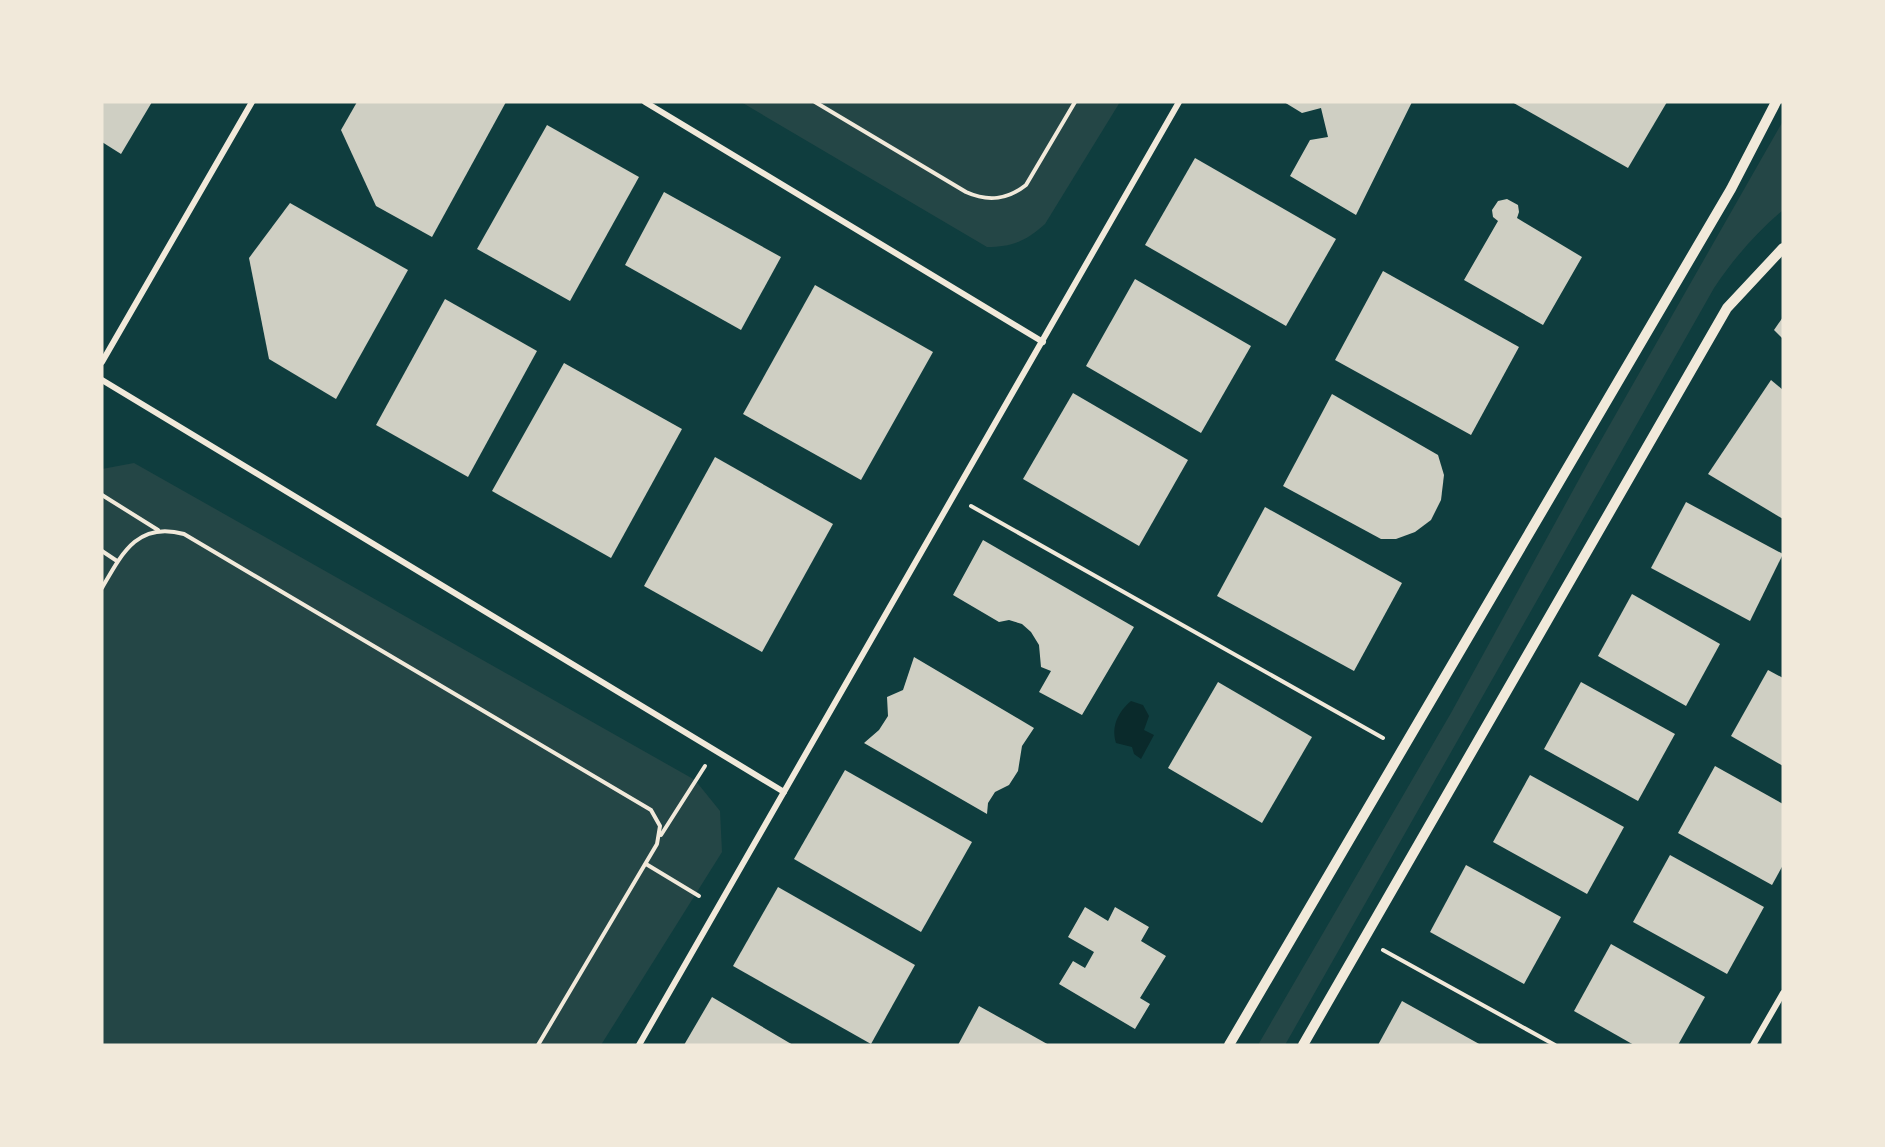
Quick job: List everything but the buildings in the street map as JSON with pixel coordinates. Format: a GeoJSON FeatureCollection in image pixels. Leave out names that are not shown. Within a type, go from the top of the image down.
{"type":"FeatureCollection","features":[{"type":"Feature","properties":{"kind":"street"},"geometry":{"type":"LineString","coordinates":[[102,362],[252,102]]}},
{"type":"Feature","properties":{"kind":"street"},"geometry":{"type":"LineString","coordinates":[[645,102],[1043,342]]}},
{"type":"Feature","properties":{"kind":"street"},"geometry":{"type":"LineString","coordinates":[[639,1045],[1179,102]]}},
{"type":"Feature","properties":{"kind":"street"},"geometry":{"type":"LineString","coordinates":[[1229,1045],[1731,189],[1776,102]]}},
{"type":"Feature","properties":{"kind":"street"},"geometry":{"type":"LineString","coordinates":[[1303,1045],[1727,308],[1783,248]]}},
{"type":"Feature","properties":{"kind":"street"},"geometry":{"type":"LineString","coordinates":[[102,380],[784,792]]}},
{"type":"Feature","properties":{"kind":"street"},"geometry":{"type":"LineString","coordinates":[[1753,1045],[1783,993]]}},
{"type":"Feature","properties":{"kind":"path"},"geometry":{"type":"LineString","coordinates":[[815,102],[966,192],[990,199],[1015,194],[1026,185],[1075,102]]}},
{"type":"Feature","properties":{"kind":"path"},"geometry":{"type":"LineString","coordinates":[[102,495],[159,530],[184,534],[651,810],[657,817],[661,835]]}},
{"type":"Feature","properties":{"kind":"path"},"geometry":{"type":"LineString","coordinates":[[954,497],[1402,749]]}},
{"type":"Feature","properties":{"kind":"path"},"geometry":{"type":"LineString","coordinates":[[102,588],[117,561],[135,540],[159,530]]}},
{"type":"Feature","properties":{"kind":"path"},"geometry":{"type":"LineString","coordinates":[[102,551],[117,561]]}},
{"type":"Feature","properties":{"kind":"path"},"geometry":{"type":"LineString","coordinates":[[538,1045],[661,835],[715,750]]}},
{"type":"Feature","properties":{"kind":"path"},"geometry":{"type":"LineString","coordinates":[[646,864],[719,907]]}},
{"type":"Feature","properties":{"kind":"path"},"geometry":{"type":"LineString","coordinates":[[1364,939],[1555,1045]]}},
{"type":"Feature","properties":{"kind":"shaded area"},"geometry":{"type":"Polygon","coordinates":[[[741,102],[1120,102],[1045,224],[1018,242],[987,247],[741,102]]]}},
{"type":"Feature","properties":{"kind":"shaded area"},"geometry":{"type":"Polygon","coordinates":[[[1783,121],[1783,210],[1746,246],[1714,288],[1285,1045],[1258,1045],[1451,713],[1588,463],[1783,121]]]}},
{"type":"Feature","properties":{"kind":"shaded area"},"geometry":{"type":"Polygon","coordinates":[[[134,463],[695,780],[720,811],[722,852],[601,1045],[102,1045],[102,469],[134,463]]]}},
{"type":"Feature","properties":{"kind":"shaded area"},"geometry":{"type":"Polygon","coordinates":[[[1131,701],[1143,705],[1149,716],[1144,730],[1154,735],[1141,759],[1134,754],[1132,747],[1116,743],[1115,725],[1122,710],[1131,701]]]}}]}
